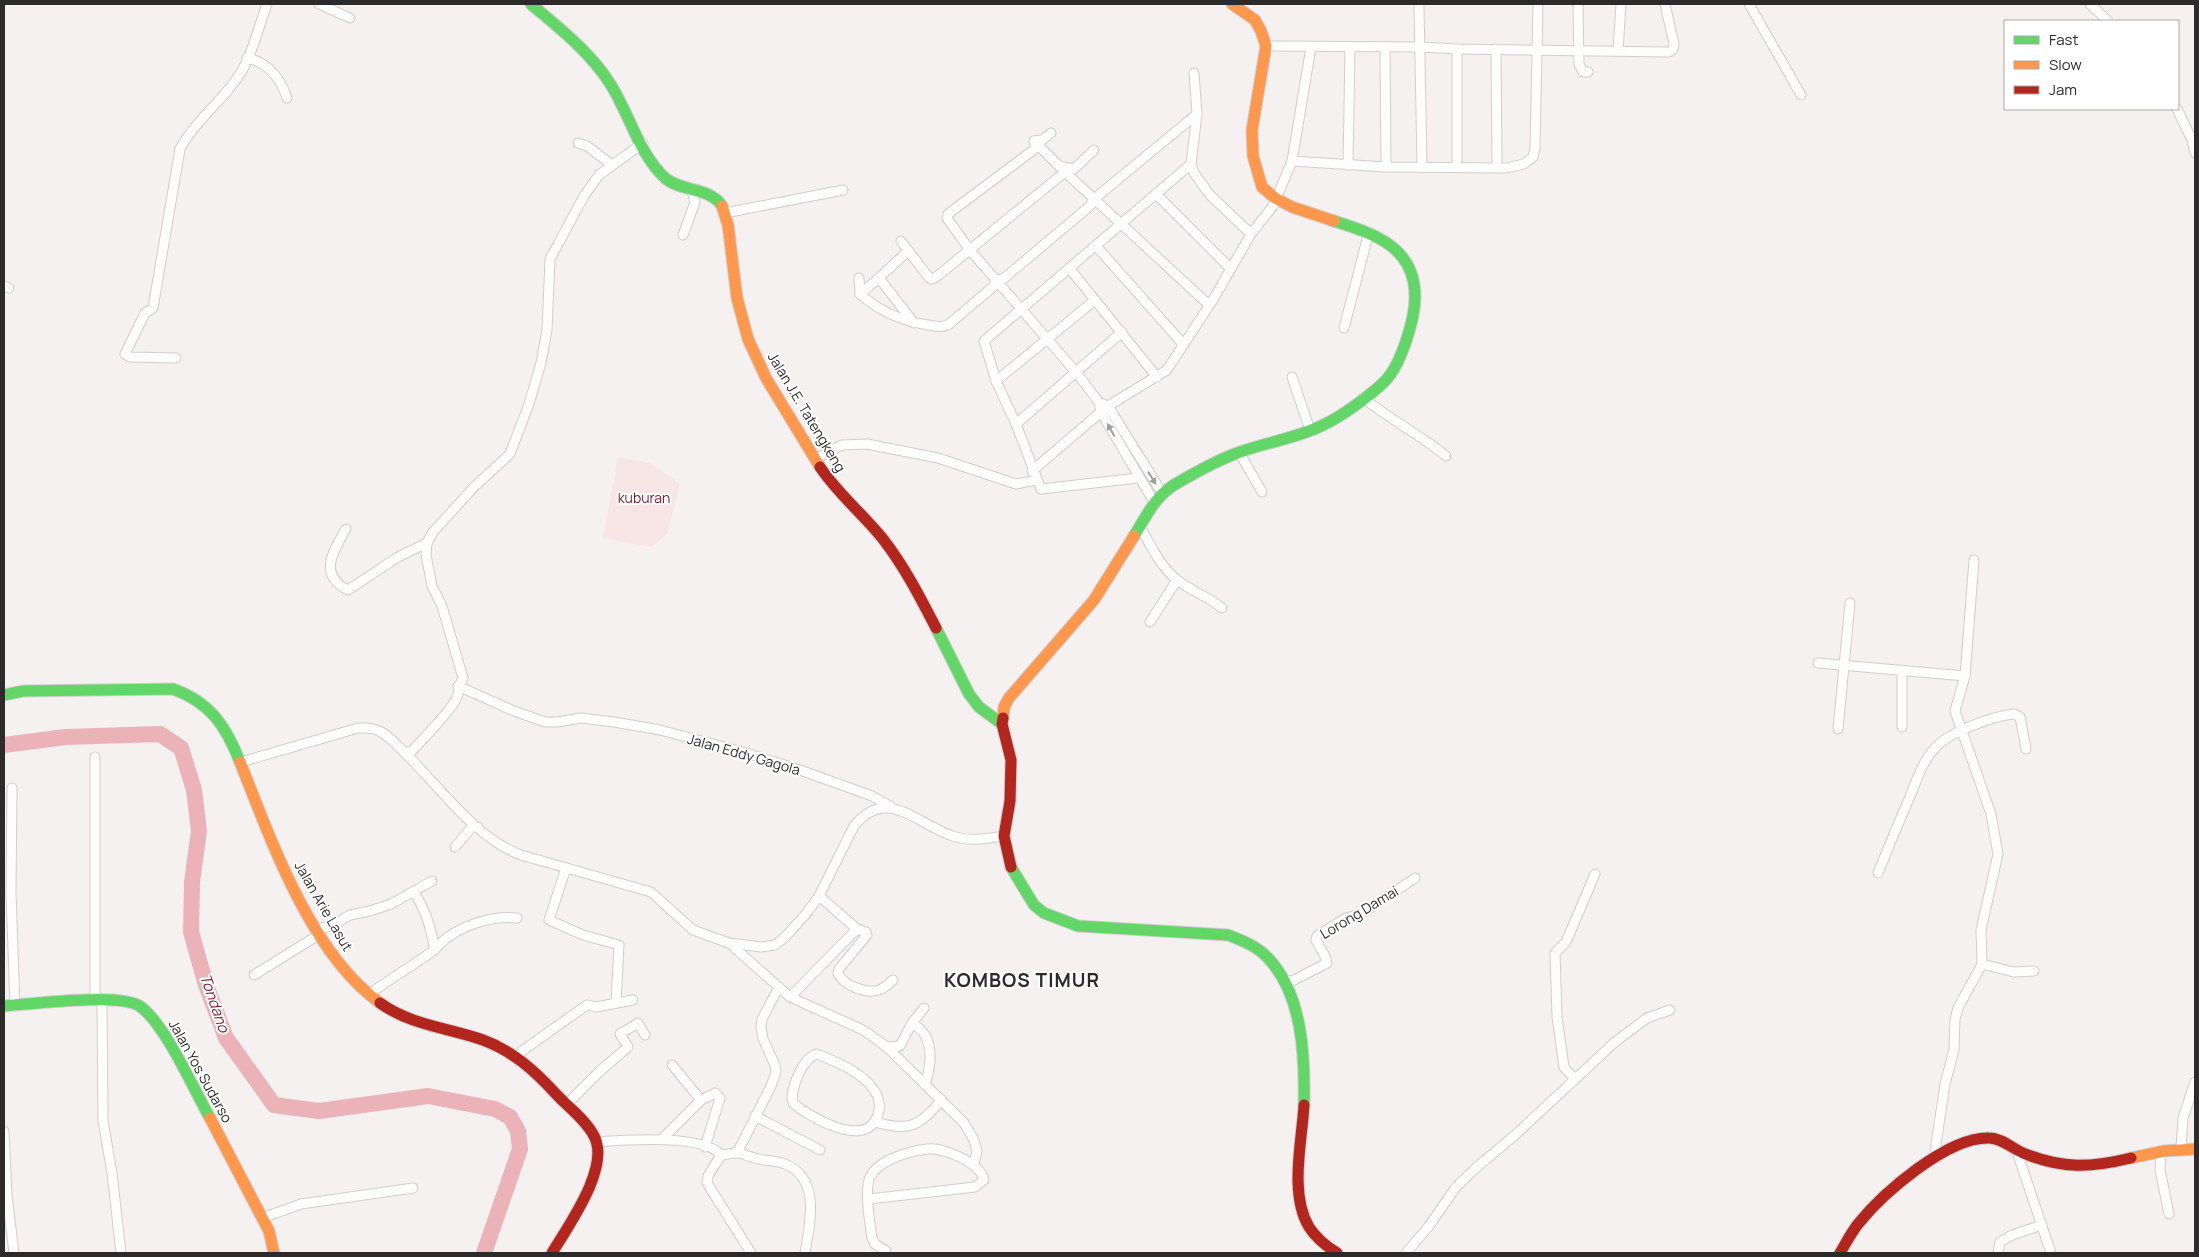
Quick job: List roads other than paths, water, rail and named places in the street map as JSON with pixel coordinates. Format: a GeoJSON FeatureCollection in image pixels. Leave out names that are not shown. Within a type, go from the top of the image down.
{"type":"FeatureCollection","features":[{"type":"Feature","properties":{"kind":"main road"},"geometry":{"type":"LineString","coordinates":[[531,4],[585,53],[608,80],[643,143],[665,177],[677,187],[714,197],[722,205],[726,213]]}},
{"type":"Feature","properties":{"kind":"main road"},"geometry":{"type":"LineString","coordinates":[[1232,4],[1255,18],[1263,33],[1266,46],[1252,130],[1253,156],[1262,187],[1275,198],[1311,215],[1369,232],[1396,248],[1410,266],[1415,287],[1414,307],[1404,348],[1386,380],[1336,418],[1310,430],[1239,452],[1178,482],[1162,493],[1154,502],[1141,528],[1094,600],[1009,698],[1004,707],[1002,724],[1011,760],[1011,783],[1004,836],[1011,866],[1017,879],[1034,905],[1044,913],[1078,926],[1228,935],[1243,939],[1257,947],[1284,980],[1299,1026],[1304,1072],[1300,1197],[1306,1220],[1316,1238],[1337,1253]]}},
{"type":"Feature","properties":{"kind":"main road","name":"Jalan J.E. Tatengkeng"},"geometry":{"type":"LineString","coordinates":[[726,213],[740,315],[750,346],[764,376],[815,459],[837,490],[879,533],[902,567],[969,694],[979,707],[1002,724]]}},
{"type":"Feature","properties":{"kind":"main road","name":"Jalan Arie Lasut"},"geometry":{"type":"LineString","coordinates":[[4,695],[24,691],[180,690],[195,697],[217,719],[241,762],[282,863],[319,931],[341,965],[368,994],[404,1017],[490,1043],[515,1056],[544,1082],[593,1132],[598,1142]]}},
{"type":"Feature","properties":{"kind":"main road","name":"Jalan Yos Sudarso"},"geometry":{"type":"LineString","coordinates":[[9,1006],[99,1000],[125,1001],[140,1006],[160,1027],[269,1231],[274,1253]]}},
{"type":"Feature","properties":{"kind":"main road"},"geometry":{"type":"LineString","coordinates":[[1844,1252],[1859,1223],[1868,1214],[1900,1185],[1936,1158],[1967,1140],[1980,1137],[2002,1141],[2016,1150],[2070,1166],[2083,1166],[2181,1148],[2195,1149]]}},
{"type":"Feature","properties":{"kind":"main road"},"geometry":{"type":"LineString","coordinates":[[552,1253],[588,1190],[598,1159],[598,1142]]}},
{"type":"Feature","properties":{"kind":"street"},"geometry":{"type":"LineString","coordinates":[[176,358],[130,357],[125,354],[145,313],[153,308],[180,149],[187,135],[230,87],[248,58],[267,4]]}},
{"type":"Feature","properties":{"kind":"street"},"geometry":{"type":"LineString","coordinates":[[318,4],[350,18]]}},
{"type":"Feature","properties":{"kind":"street"},"geometry":{"type":"LineString","coordinates":[[1419,4],[1422,167]]}},
{"type":"Feature","properties":{"kind":"street"},"geometry":{"type":"LineString","coordinates":[[1292,160],[1386,167],[1517,167],[1533,157],[1535,148],[1538,4]]}},
{"type":"Feature","properties":{"kind":"street"},"geometry":{"type":"LineString","coordinates":[[1578,4],[1578,50],[1581,69],[1588,72]]}},
{"type":"Feature","properties":{"kind":"street"},"geometry":{"type":"LineString","coordinates":[[1618,51],[1621,4]]}},
{"type":"Feature","properties":{"kind":"street"},"geometry":{"type":"LineString","coordinates":[[1266,46],[1669,52],[1673,49],[1674,44],[1665,4]]}},
{"type":"Feature","properties":{"kind":"street"},"geometry":{"type":"LineString","coordinates":[[1749,4],[1801,95]]}},
{"type":"Feature","properties":{"kind":"street"},"geometry":{"type":"LineString","coordinates":[[2090,4],[2107,20]]}},
{"type":"Feature","properties":{"kind":"street"},"geometry":{"type":"LineString","coordinates":[[1032,471],[1105,409],[1167,370],[1231,269],[1250,234],[1273,206],[1292,160],[1311,47]]}},
{"type":"Feature","properties":{"kind":"street"},"geometry":{"type":"LineString","coordinates":[[1348,165],[1350,47]]}},
{"type":"Feature","properties":{"kind":"street"},"geometry":{"type":"LineString","coordinates":[[1385,47],[1386,167]]}},
{"type":"Feature","properties":{"kind":"street"},"geometry":{"type":"LineString","coordinates":[[1457,49],[1457,167]]}},
{"type":"Feature","properties":{"kind":"street"},"geometry":{"type":"LineString","coordinates":[[1496,49],[1497,167]]}},
{"type":"Feature","properties":{"kind":"street"},"geometry":{"type":"LineString","coordinates":[[248,58],[254,59],[270,69],[283,85],[287,98]]}},
{"type":"Feature","properties":{"kind":"street"},"geometry":{"type":"LineString","coordinates":[[1194,72],[1197,114],[1191,164],[1194,173],[1210,195],[1250,234]]}},
{"type":"Feature","properties":{"kind":"street"},"geometry":{"type":"LineString","coordinates":[[2177,110],[2192,140],[2195,152]]}},
{"type":"Feature","properties":{"kind":"street"},"geometry":{"type":"LineString","coordinates":[[996,280],[1003,279],[1090,206],[1094,199],[1197,114]]}},
{"type":"Feature","properties":{"kind":"street"},"geometry":{"type":"LineString","coordinates":[[1034,140],[1042,140],[1051,133]]}},
{"type":"Feature","properties":{"kind":"street"},"geometry":{"type":"LineString","coordinates":[[1034,140],[1062,169],[1209,305]]}},
{"type":"Feature","properties":{"kind":"street"},"geometry":{"type":"LineString","coordinates":[[1034,140],[1036,148],[948,214],[948,221],[969,249],[1049,340],[1105,409],[1133,445],[1162,493]]}},
{"type":"Feature","properties":{"kind":"street"},"geometry":{"type":"LineString","coordinates":[[578,143],[587,146],[612,165]]}},
{"type":"Feature","properties":{"kind":"street"},"geometry":{"type":"LineString","coordinates":[[404,752],[410,752],[444,714],[457,697],[458,686],[462,678],[459,660],[442,606],[432,586],[426,555],[427,543],[433,532],[476,486],[510,454],[529,404],[541,363],[547,330],[550,259],[584,196],[599,175],[643,143]]}},
{"type":"Feature","properties":{"kind":"street"},"geometry":{"type":"LineString","coordinates":[[900,241],[933,280],[1062,169],[1074,169],[1094,150]]}},
{"type":"Feature","properties":{"kind":"street"},"geometry":{"type":"LineString","coordinates":[[1138,478],[1041,489],[1032,471],[1016,424],[996,381],[984,342],[1191,164]]}},
{"type":"Feature","properties":{"kind":"street"},"geometry":{"type":"LineString","coordinates":[[726,213],[843,190]]}},
{"type":"Feature","properties":{"kind":"street"},"geometry":{"type":"LineString","coordinates":[[683,235],[695,202],[692,191]]}},
{"type":"Feature","properties":{"kind":"street"},"geometry":{"type":"LineString","coordinates":[[1156,194],[1231,269]]}},
{"type":"Feature","properties":{"kind":"street"},"geometry":{"type":"LineString","coordinates":[[1344,328],[1369,232]]}},
{"type":"Feature","properties":{"kind":"street"},"geometry":{"type":"LineString","coordinates":[[1096,246],[1183,344]]}},
{"type":"Feature","properties":{"kind":"street"},"geometry":{"type":"LineString","coordinates":[[860,294],[908,251]]}},
{"type":"Feature","properties":{"kind":"street"},"geometry":{"type":"LineString","coordinates":[[1070,269],[1157,376]]}},
{"type":"Feature","properties":{"kind":"street"},"geometry":{"type":"LineString","coordinates":[[859,278],[860,294]]}},
{"type":"Feature","properties":{"kind":"street"},"geometry":{"type":"LineString","coordinates":[[879,278],[914,322]]}},
{"type":"Feature","properties":{"kind":"street"},"geometry":{"type":"LineString","coordinates":[[860,294],[892,316],[940,327],[948,325],[994,286],[996,280]]}},
{"type":"Feature","properties":{"kind":"street"},"geometry":{"type":"LineString","coordinates":[[996,381],[1049,340],[1095,300]]}},
{"type":"Feature","properties":{"kind":"street"},"geometry":{"type":"LineString","coordinates":[[1016,424],[1122,332]]}},
{"type":"Feature","properties":{"kind":"street"},"geometry":{"type":"LineString","coordinates":[[1292,377],[1310,430]]}},
{"type":"Feature","properties":{"kind":"street"},"geometry":{"type":"LineString","coordinates":[[1363,398],[1432,444],[1446,456]]}},
{"type":"Feature","properties":{"kind":"street"},"geometry":{"type":"LineString","coordinates":[[1105,409],[1124,453],[1154,502]]}},
{"type":"Feature","properties":{"kind":"street"},"geometry":{"type":"LineString","coordinates":[[815,459],[842,446],[866,444],[938,458],[1016,484],[1036,480]]}},
{"type":"Feature","properties":{"kind":"street"},"geometry":{"type":"LineString","coordinates":[[1124,453],[1133,445]]}},
{"type":"Feature","properties":{"kind":"street"},"geometry":{"type":"LineString","coordinates":[[1239,452],[1262,492]]}},
{"type":"Feature","properties":{"kind":"street"},"geometry":{"type":"LineString","coordinates":[[1141,528],[1166,570],[1177,580],[1210,598],[1222,608]]}},
{"type":"Feature","properties":{"kind":"street"},"geometry":{"type":"LineString","coordinates":[[346,529],[329,562],[333,575],[340,585],[348,590],[398,556],[427,543]]}},
{"type":"Feature","properties":{"kind":"street"},"geometry":{"type":"LineString","coordinates":[[1936,1158],[1936,1144],[1945,1084],[1954,1050],[1956,1013],[1982,964],[1981,930],[1998,854],[1991,814],[1955,711],[1964,676],[1974,560]]}},
{"type":"Feature","properties":{"kind":"street"},"geometry":{"type":"LineString","coordinates":[[1150,622],[1177,580]]}},
{"type":"Feature","properties":{"kind":"street"},"geometry":{"type":"LineString","coordinates":[[1838,730],[1850,603]]}},
{"type":"Feature","properties":{"kind":"street"},"geometry":{"type":"LineString","coordinates":[[1818,663],[1964,676]]}},
{"type":"Feature","properties":{"kind":"street"},"geometry":{"type":"LineString","coordinates":[[1902,670],[1902,727]]}},
{"type":"Feature","properties":{"kind":"street","name":"Jalan Eddy Gagola"},"geometry":{"type":"LineString","coordinates":[[458,686],[514,711],[545,722],[581,718],[593,719],[660,730],[743,752],[872,796],[950,835],[979,840],[1004,836]]}},
{"type":"Feature","properties":{"kind":"street"},"geometry":{"type":"LineString","coordinates":[[1878,873],[1927,758],[1936,747],[1961,732],[1989,720],[2014,714],[2020,717],[2026,750]]}},
{"type":"Feature","properties":{"kind":"street"},"geometry":{"type":"LineString","coordinates":[[241,762],[367,727],[378,730],[404,752],[478,827],[492,839],[514,852],[651,892],[693,930],[729,943],[761,947],[775,944],[785,937],[806,914],[819,896],[854,826],[861,816],[871,810],[890,806]]}},
{"type":"Feature","properties":{"kind":"street"},"geometry":{"type":"LineString","coordinates":[[95,757],[103,1121],[112,1173],[121,1253]]}},
{"type":"Feature","properties":{"kind":"street"},"geometry":{"type":"LineString","coordinates":[[9,1006],[12,788]]}},
{"type":"Feature","properties":{"kind":"street"},"geometry":{"type":"LineString","coordinates":[[454,847],[472,827],[478,827]]}},
{"type":"Feature","properties":{"kind":"street"},"geometry":{"type":"LineString","coordinates":[[566,868],[549,920],[583,935],[619,945],[616,1003]]}},
{"type":"Feature","properties":{"kind":"street"},"geometry":{"type":"LineString","coordinates":[[1574,1078],[1564,1066],[1557,1017],[1555,953],[1566,942],[1595,874]]}},
{"type":"Feature","properties":{"kind":"street","name":"Lorong Damai"},"geometry":{"type":"LineString","coordinates":[[1284,980],[1292,981],[1327,962],[1316,940],[1317,936],[1346,918],[1361,914],[1414,878]]}},
{"type":"Feature","properties":{"kind":"street"},"geometry":{"type":"LineString","coordinates":[[254,975],[319,931],[350,915],[384,907],[432,881]]}},
{"type":"Feature","properties":{"kind":"street"},"geometry":{"type":"LineString","coordinates":[[414,892],[426,911],[435,950]]}},
{"type":"Feature","properties":{"kind":"street"},"geometry":{"type":"LineString","coordinates":[[819,896],[857,929],[866,932],[867,935],[840,969],[838,974],[842,980],[847,984],[870,991],[883,988],[893,980]]}},
{"type":"Feature","properties":{"kind":"street"},"geometry":{"type":"LineString","coordinates":[[368,994],[435,950],[448,937],[467,926],[496,918],[517,918]]}},
{"type":"Feature","properties":{"kind":"street"},"geometry":{"type":"LineString","coordinates":[[790,996],[857,929]]}},
{"type":"Feature","properties":{"kind":"street"},"geometry":{"type":"LineString","coordinates":[[729,943],[790,996],[863,1030],[887,1047],[964,1123],[974,1140],[977,1150],[974,1165]]}},
{"type":"Feature","properties":{"kind":"street"},"geometry":{"type":"LineString","coordinates":[[751,962],[761,947]]}},
{"type":"Feature","properties":{"kind":"street"},"geometry":{"type":"LineString","coordinates":[[1982,964],[2014,972],[2034,971]]}},
{"type":"Feature","properties":{"kind":"street"},"geometry":{"type":"LineString","coordinates":[[737,1153],[771,1086],[776,1072],[775,1065],[763,1039],[761,1027],[762,1019],[779,987]]}},
{"type":"Feature","properties":{"kind":"street"},"geometry":{"type":"LineString","coordinates":[[515,1056],[584,1006],[596,1007],[633,1000]]}},
{"type":"Feature","properties":{"kind":"street"},"geometry":{"type":"LineString","coordinates":[[887,1047],[900,1046],[912,1022],[924,1008]]}},
{"type":"Feature","properties":{"kind":"street"},"geometry":{"type":"LineString","coordinates":[[1406,1253],[1430,1226],[1456,1187],[1574,1078],[1635,1026],[1647,1018],[1670,1010]]}},
{"type":"Feature","properties":{"kind":"street"},"geometry":{"type":"LineString","coordinates":[[912,1022],[923,1030],[928,1038],[931,1068],[925,1085]]}},
{"type":"Feature","properties":{"kind":"street"},"geometry":{"type":"LineString","coordinates":[[566,1105],[600,1071],[628,1047],[620,1034],[638,1023],[645,1035]]}},
{"type":"Feature","properties":{"kind":"street"},"geometry":{"type":"LineString","coordinates":[[875,1122],[879,1111],[879,1101],[877,1094],[868,1084],[851,1070],[833,1060],[817,1054],[808,1059],[800,1071],[792,1092],[793,1103],[832,1126],[844,1130],[865,1129],[875,1122],[905,1128],[915,1125],[924,1120],[942,1100]]}},
{"type":"Feature","properties":{"kind":"street"},"geometry":{"type":"LineString","coordinates":[[672,1065],[701,1100]]}},
{"type":"Feature","properties":{"kind":"street"},"geometry":{"type":"LineString","coordinates":[[2181,1148],[2184,1118],[2195,1082]]}},
{"type":"Feature","properties":{"kind":"street"},"geometry":{"type":"LineString","coordinates":[[662,1139],[701,1100],[715,1093],[720,1096],[705,1147]]}},
{"type":"Feature","properties":{"kind":"street"},"geometry":{"type":"LineString","coordinates":[[755,1116],[820,1150]]}},
{"type":"Feature","properties":{"kind":"street"},"geometry":{"type":"LineString","coordinates":[[4,1131],[7,1196],[14,1253]]}},
{"type":"Feature","properties":{"kind":"street"},"geometry":{"type":"LineString","coordinates":[[598,1142],[662,1139],[705,1147],[721,1155],[737,1153],[758,1160],[786,1164],[798,1171],[804,1178],[811,1201],[805,1253]]}},
{"type":"Feature","properties":{"kind":"street"},"geometry":{"type":"LineString","coordinates":[[868,1199],[975,1187],[984,1180],[983,1176],[974,1165],[947,1152],[928,1148],[887,1161],[870,1176],[868,1185],[868,1199],[872,1238],[875,1244],[886,1251]]}},
{"type":"Feature","properties":{"kind":"street"},"geometry":{"type":"LineString","coordinates":[[2016,1150],[2051,1253]]}},
{"type":"Feature","properties":{"kind":"street"},"geometry":{"type":"LineString","coordinates":[[2162,1152],[2160,1170],[2169,1214]]}},
{"type":"Feature","properties":{"kind":"street"},"geometry":{"type":"LineString","coordinates":[[721,1155],[708,1176],[707,1183],[751,1253]]}},
{"type":"Feature","properties":{"kind":"street"},"geometry":{"type":"LineString","coordinates":[[262,1218],[301,1204],[412,1188]]}},
{"type":"Feature","properties":{"kind":"street"},"geometry":{"type":"LineString","coordinates":[[1998,1253],[2000,1242],[2012,1235],[2042,1225]]}},
{"type":"Feature","properties":{"kind":"waterway","name":"Tondano"},"geometry":{"type":"LineString","coordinates":[[4,745],[65,737],[160,734],[181,748],[194,790],[199,831],[192,882],[191,932],[206,985],[226,1038],[274,1105],[319,1111],[428,1096],[495,1109],[510,1117],[518,1131],[520,1149],[484,1253]]}},
{"type":"Feature","properties":{"kind":"district","name":"KOMBOS TIMUR"},"geometry":{"type":"Point","coordinates":[1022,980]}},
{"type":"Feature","properties":{"kind":"park label","name":"kuburan"},"geometry":{"type":"Point","coordinates":[644,497]}}]}
